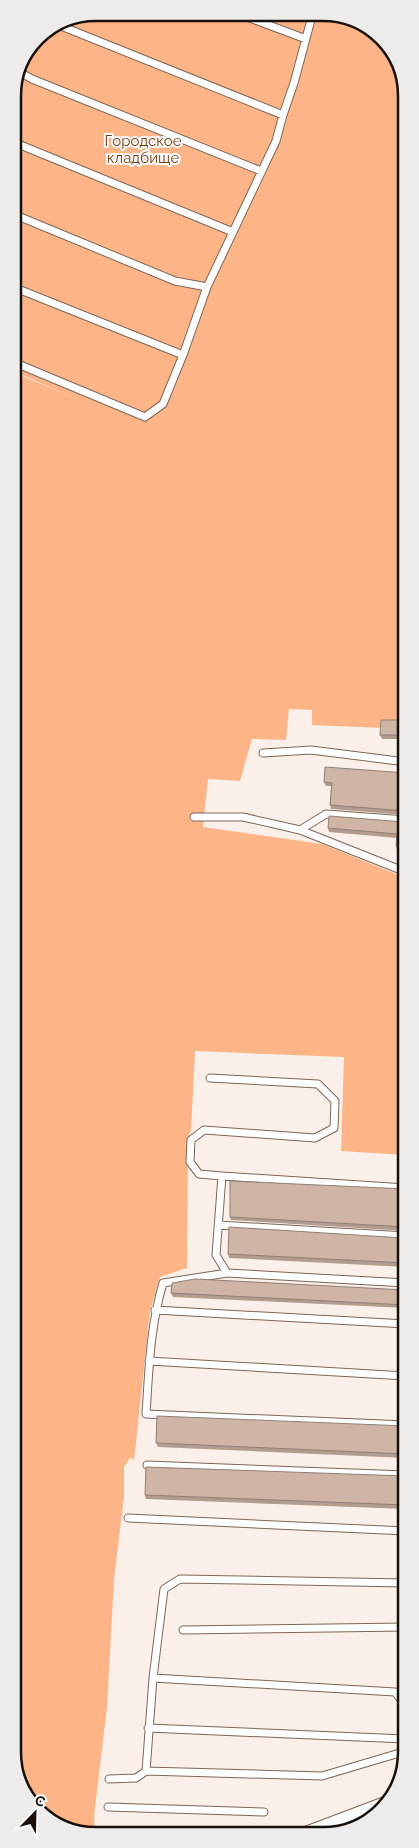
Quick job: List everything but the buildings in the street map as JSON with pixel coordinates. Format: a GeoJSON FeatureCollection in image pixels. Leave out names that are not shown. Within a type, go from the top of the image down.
{"type":"FeatureCollection","features":[{"type":"Feature","properties":{"kind":"street"},"geometry":{"type":"LineString","coordinates":[[325,1827],[370,1810]]}},
{"type":"Feature","properties":{"kind":"lane"},"geometry":{"type":"LineString","coordinates":[[260,21],[306,39]]}},
{"type":"Feature","properties":{"kind":"lane"},"geometry":{"type":"LineString","coordinates":[[21,365],[145,417],[164,404],[207,287],[276,140],[311,21]]}},
{"type":"Feature","properties":{"kind":"lane"},"geometry":{"type":"LineString","coordinates":[[66,28],[283,115]]}},
{"type":"Feature","properties":{"kind":"lane"},"geometry":{"type":"LineString","coordinates":[[25,75],[261,171]]}},
{"type":"Feature","properties":{"kind":"lane"},"geometry":{"type":"LineString","coordinates":[[21,145],[233,232]]}},
{"type":"Feature","properties":{"kind":"lane"},"geometry":{"type":"LineString","coordinates":[[21,217],[176,281],[207,287]]}},
{"type":"Feature","properties":{"kind":"lane"},"geometry":{"type":"LineString","coordinates":[[21,290],[183,355]]}},
{"type":"Feature","properties":{"kind":"lane"},"geometry":{"type":"LineString","coordinates":[[263,753],[311,750],[398,761]]}},
{"type":"Feature","properties":{"kind":"lane"},"geometry":{"type":"LineString","coordinates":[[300,830],[326,814],[398,819]]}},
{"type":"Feature","properties":{"kind":"lane"},"geometry":{"type":"LineString","coordinates":[[194,817],[243,817],[300,830],[398,869]]}},
{"type":"Feature","properties":{"kind":"lane"},"geometry":{"type":"LineString","coordinates":[[210,1078],[318,1084],[335,1101],[334,1128],[315,1138],[204,1130],[191,1140],[190,1162],[199,1174],[398,1187]]}},
{"type":"Feature","properties":{"kind":"lane"},"geometry":{"type":"LineString","coordinates":[[222,1176],[216,1255],[227,1273]]}},
{"type":"Feature","properties":{"kind":"lane"},"geometry":{"type":"LineString","coordinates":[[218,1225],[398,1236]]}},
{"type":"Feature","properties":{"kind":"lane"},"geometry":{"type":"LineString","coordinates":[[398,1283],[227,1273],[163,1283],[155,1310],[149,1361],[146,1414],[398,1425]]}},
{"type":"Feature","properties":{"kind":"lane"},"geometry":{"type":"LineString","coordinates":[[155,1310],[398,1324]]}},
{"type":"Feature","properties":{"kind":"lane"},"geometry":{"type":"LineString","coordinates":[[149,1361],[398,1376]]}},
{"type":"Feature","properties":{"kind":"lane"},"geometry":{"type":"LineString","coordinates":[[147,1465],[398,1475]]}},
{"type":"Feature","properties":{"kind":"lane"},"geometry":{"type":"LineString","coordinates":[[128,1518],[398,1531]]}},
{"type":"Feature","properties":{"kind":"lane"},"geometry":{"type":"LineString","coordinates":[[146,1772],[152,1678],[164,1589],[180,1579],[398,1583]]}},
{"type":"Feature","properties":{"kind":"lane"},"geometry":{"type":"LineString","coordinates":[[183,1630],[398,1627]]}},
{"type":"Feature","properties":{"kind":"lane"},"geometry":{"type":"LineString","coordinates":[[152,1678],[395,1692],[398,1696]]}},
{"type":"Feature","properties":{"kind":"lane"},"geometry":{"type":"LineString","coordinates":[[148,1728],[398,1739]]}},
{"type":"Feature","properties":{"kind":"lane"},"geometry":{"type":"LineString","coordinates":[[109,1779],[136,1778],[146,1772],[322,1776],[398,1756]]}},
{"type":"Feature","properties":{"kind":"lane"},"geometry":{"type":"LineString","coordinates":[[108,1807],[264,1812]]}},
{"type":"Feature","properties":{"kind":"green space","name":"Городское кладбище"},"geometry":{"type":"Polygon","coordinates":[[[97,21],[322,21],[347,25],[376,43],[390,63],[395,77],[398,97],[398,729],[312,725],[312,710],[289,709],[286,740],[252,739],[240,781],[208,779],[203,827],[322,844],[398,875],[398,1155],[341,1151],[344,1057],[195,1051],[191,1131],[188,1138],[187,1268],[160,1277],[150,1311],[134,1461],[131,1457],[124,1467],[124,1497],[114,1579],[107,1707],[94,1817],[95,1827],[72,1823],[60,1817],[60,1788],[31,1788],[24,1771],[21,1751],[21,375],[83,402],[21,375],[21,92],[27,68],[43,43],[68,27],[97,21]]]}}]}
